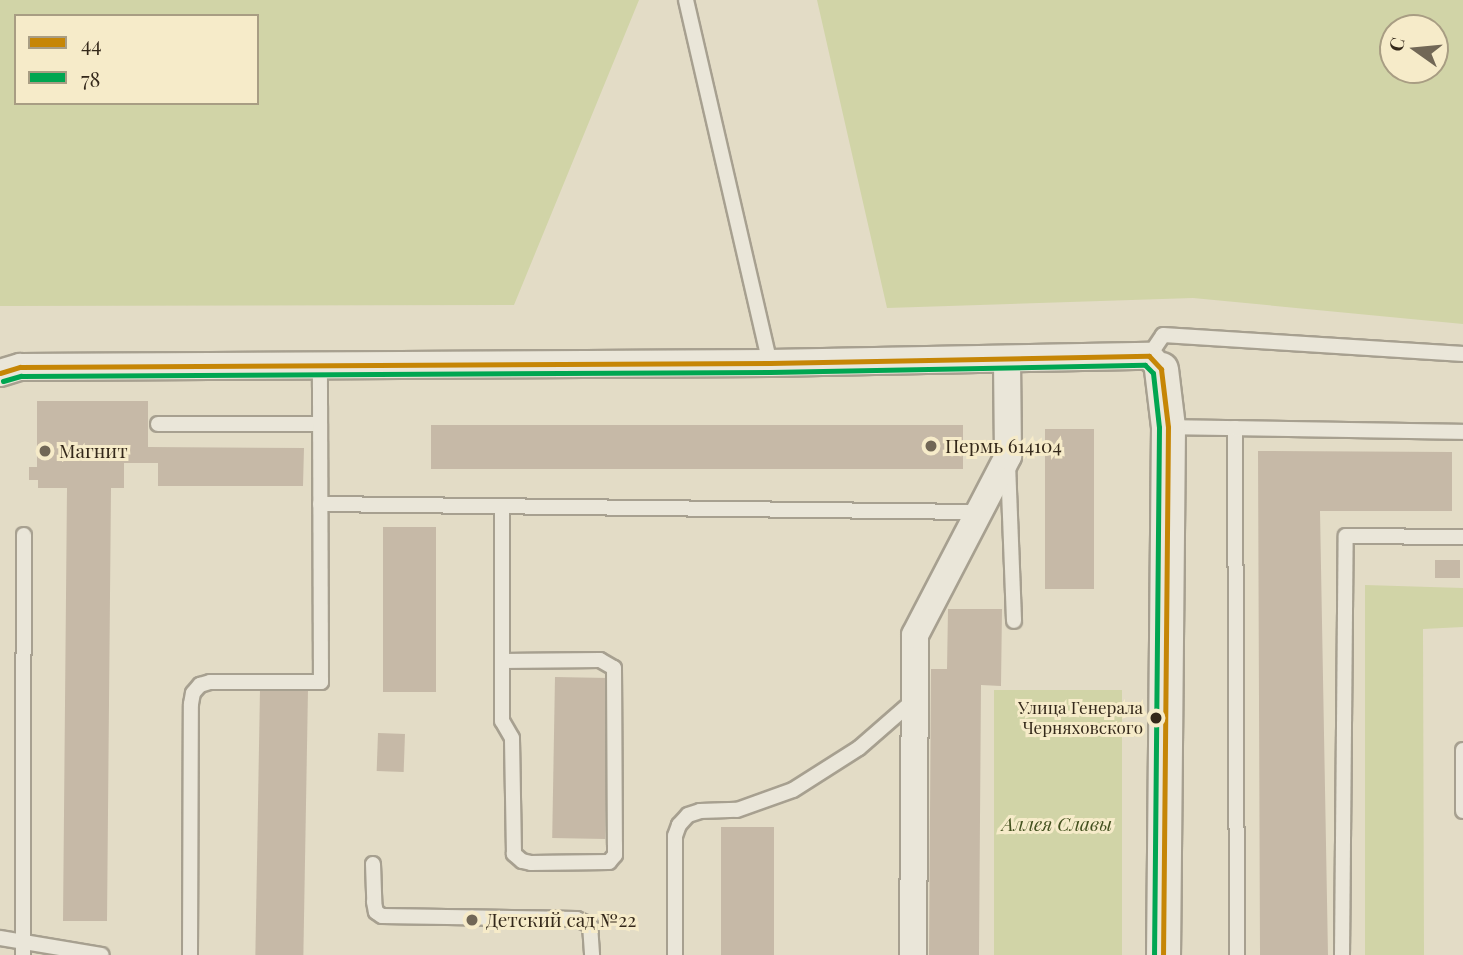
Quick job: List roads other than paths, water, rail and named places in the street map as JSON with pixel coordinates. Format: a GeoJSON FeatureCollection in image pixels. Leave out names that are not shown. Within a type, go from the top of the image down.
{"type":"FeatureCollection","features":[{"type":"Feature","properties":{"kind":"street"},"geometry":{"type":"LineString","coordinates":[[913,955],[915,635],[1008,456],[1007,359]]}},
{"type":"Feature","properties":{"kind":"street"},"geometry":{"type":"LineString","coordinates":[[0,373],[20,367],[1007,359],[1155,363],[1168,426],[1163,955]]}},
{"type":"Feature","properties":{"kind":"lane"},"geometry":{"type":"LineString","coordinates":[[687,0],[770,363]]}},
{"type":"Feature","properties":{"kind":"lane"},"geometry":{"type":"LineString","coordinates":[[1155,363],[1163,335],[1463,354]]}},
{"type":"Feature","properties":{"kind":"lane"},"geometry":{"type":"LineString","coordinates":[[190,955],[193,693],[200,685],[210,682],[321,682],[320,366]]}},
{"type":"Feature","properties":{"kind":"lane"},"geometry":{"type":"LineString","coordinates":[[158,424],[320,424]]}},
{"type":"Feature","properties":{"kind":"lane"},"geometry":{"type":"LineString","coordinates":[[1168,426],[1463,432]]}},
{"type":"Feature","properties":{"kind":"lane"},"geometry":{"type":"LineString","coordinates":[[1235,428],[1237,955]]}},
{"type":"Feature","properties":{"kind":"lane"},"geometry":{"type":"LineString","coordinates":[[1008,456],[1014,621]]}},
{"type":"Feature","properties":{"kind":"lane"},"geometry":{"type":"LineString","coordinates":[[320,504],[978,512]]}},
{"type":"Feature","properties":{"kind":"lane"},"geometry":{"type":"LineString","coordinates":[[502,506],[502,660],[502,721],[512,738],[514,854],[522,861],[531,863],[609,862],[615,855],[614,668],[600,660],[502,660]]}},
{"type":"Feature","properties":{"kind":"lane"},"geometry":{"type":"LineString","coordinates":[[23,947],[24,535]]}},
{"type":"Feature","properties":{"kind":"lane"},"geometry":{"type":"LineString","coordinates":[[1342,955],[1346,536],[1463,537]]}},
{"type":"Feature","properties":{"kind":"lane"},"geometry":{"type":"LineString","coordinates":[[675,955],[675,836],[679,825],[688,815],[700,811],[737,810],[793,790],[859,748],[914,699]]}},
{"type":"Feature","properties":{"kind":"lane"},"geometry":{"type":"LineString","coordinates":[[1463,750],[1463,811]]}},
{"type":"Feature","properties":{"kind":"lane"},"geometry":{"type":"LineString","coordinates":[[373,864],[374,902],[376,912],[382,916],[577,919],[590,925],[592,955]]}},
{"type":"Feature","properties":{"kind":"lane"},"geometry":{"type":"LineString","coordinates":[[0,938],[23,947],[102,955]]}},
{"type":"Feature","properties":{"kind":"place","name":"Пермь 614104"},"geometry":{"type":"Point","coordinates":[931,446]}},
{"type":"Feature","properties":{"kind":"place","name":"Магнит"},"geometry":{"type":"Point","coordinates":[45,451]}},
{"type":"Feature","properties":{"kind":"place","name":"Улица Генерала Черняховского"},"geometry":{"type":"Point","coordinates":[1156,718]}},
{"type":"Feature","properties":{"kind":"place","name":"Детский сад №22"},"geometry":{"type":"Point","coordinates":[472,920]}},
{"type":"Feature","properties":{"kind":"park label","name":"Аллея Славы"},"geometry":{"type":"Point","coordinates":[1057,824]}}]}
